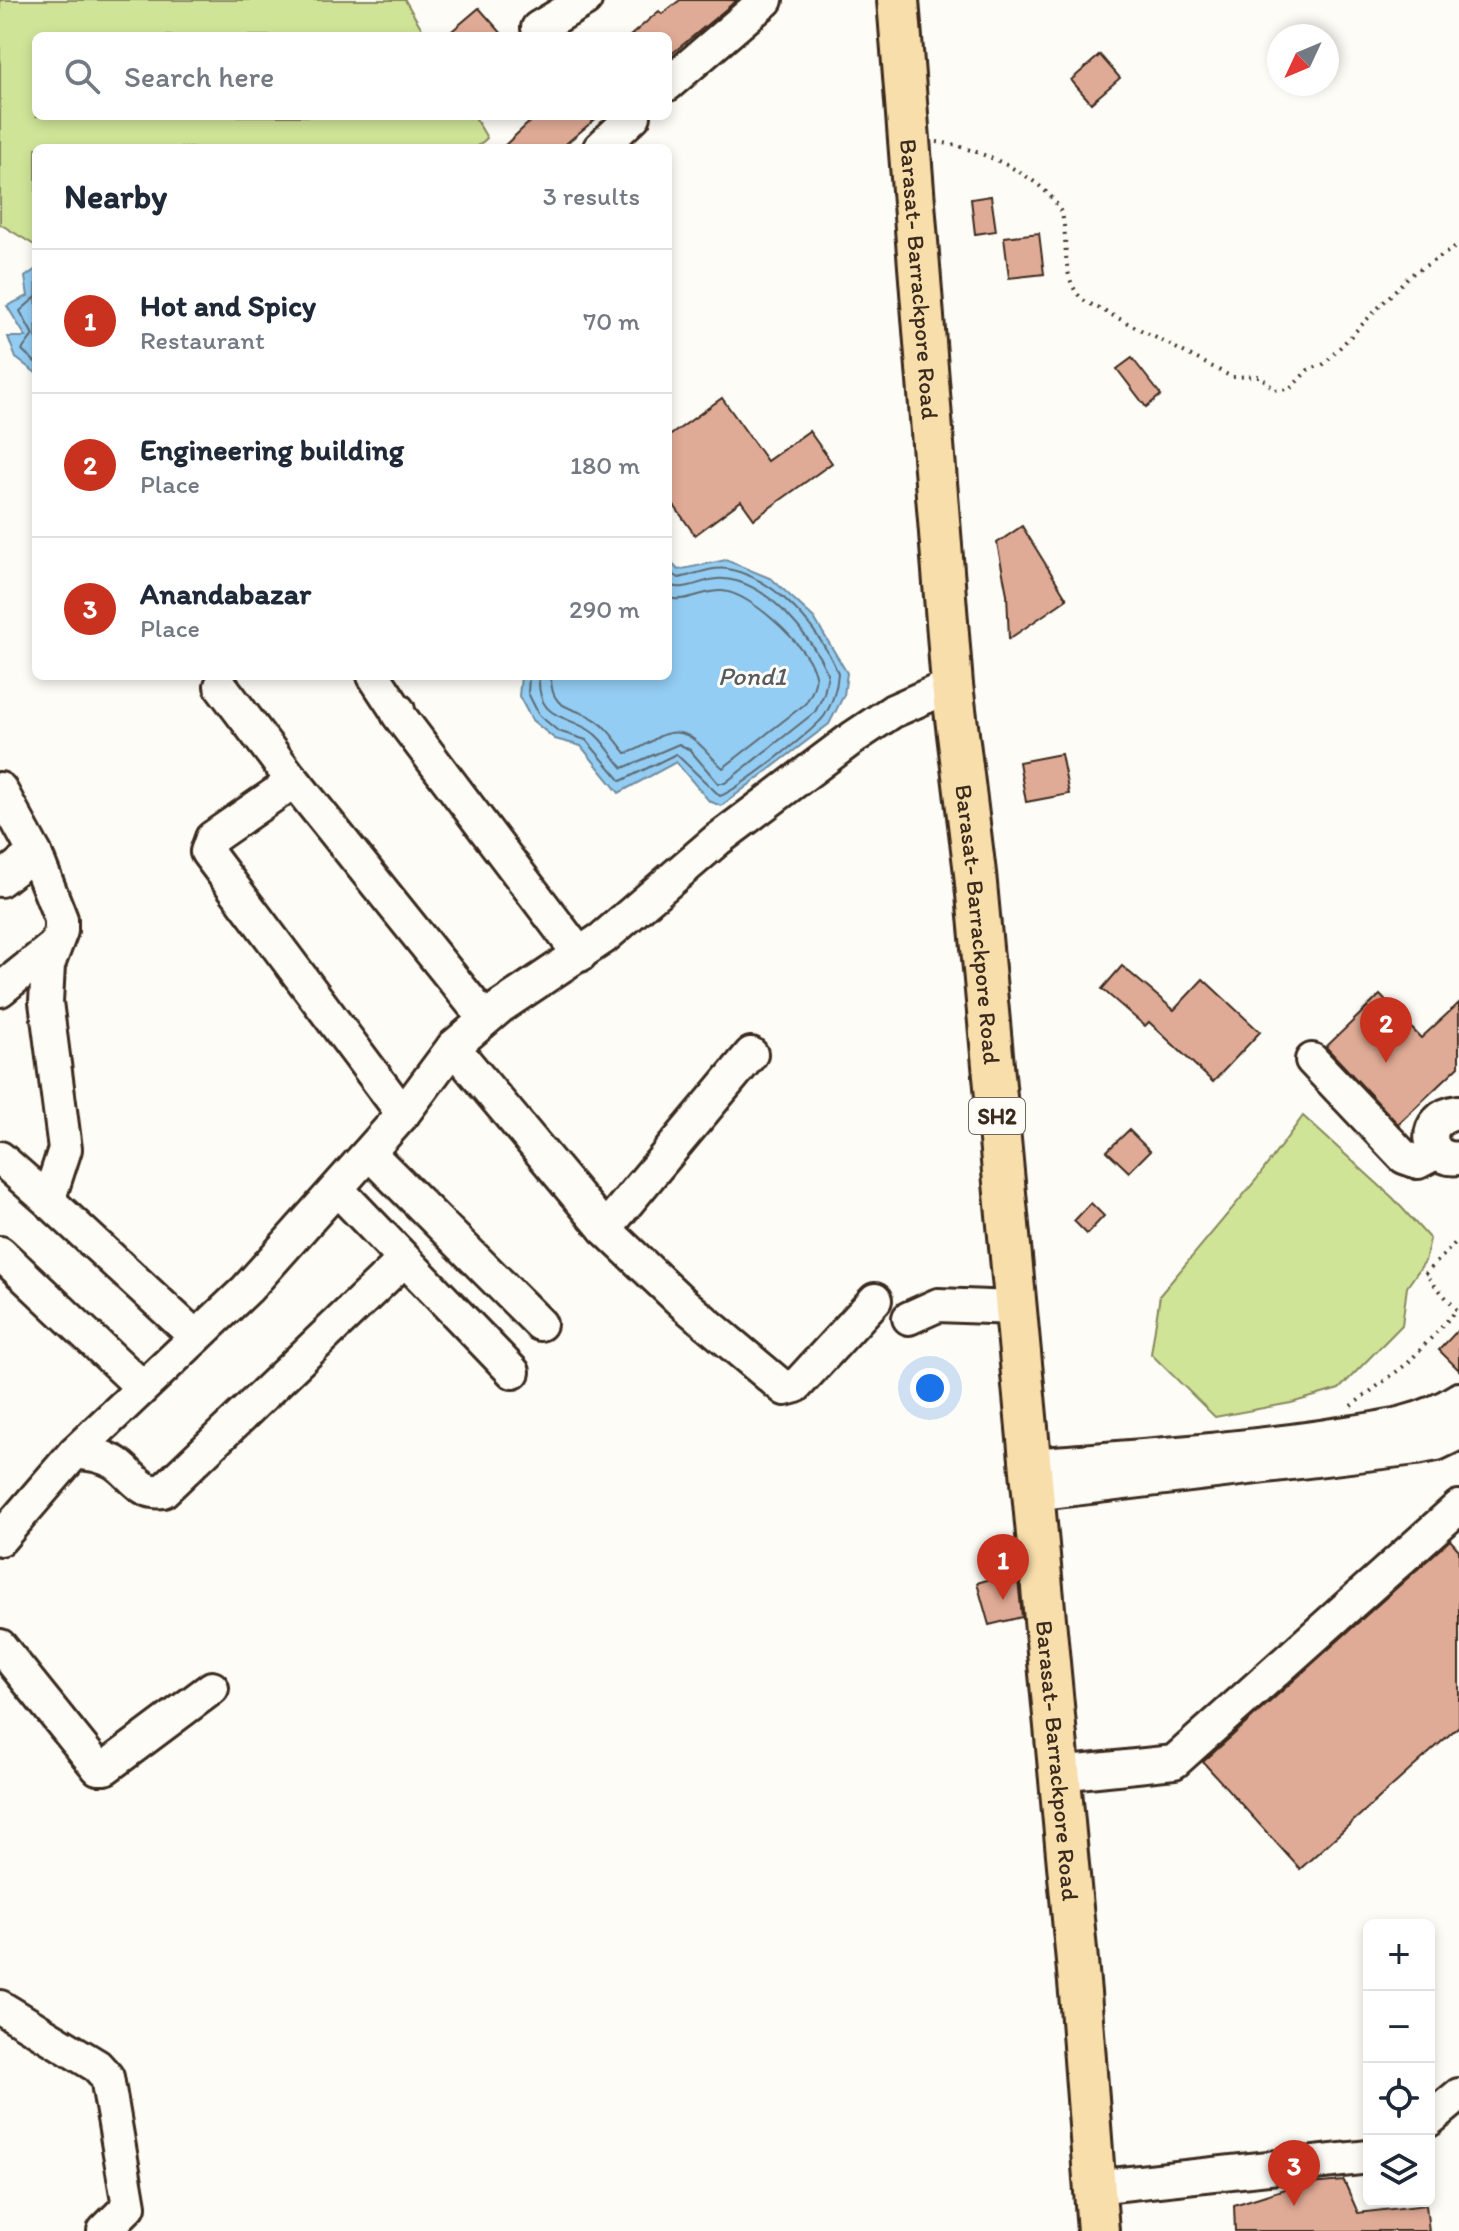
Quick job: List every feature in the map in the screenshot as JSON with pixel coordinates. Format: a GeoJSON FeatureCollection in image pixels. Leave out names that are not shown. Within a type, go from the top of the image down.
{"type":"FeatureCollection","features":[{"type":"Feature","properties":{"kind":"main road","name":"Barasat- Barrackpore Road"},"geometry":{"type":"LineString","coordinates":[[898,0],[952,685],[975,873],[1098,2231]]}},
{"type":"Feature","properties":{"kind":"street"},"geometry":{"type":"LineString","coordinates":[[538,28],[585,0]]}},
{"type":"Feature","properties":{"kind":"street"},"geometry":{"type":"LineString","coordinates":[[672,81],[766,0]]}},
{"type":"Feature","properties":{"kind":"street"},"geometry":{"type":"LineString","coordinates":[[604,144],[630,120]]}},
{"type":"Feature","properties":{"kind":"street"},"geometry":{"type":"LineString","coordinates":[[377,680],[580,955]]}},
{"type":"Feature","properties":{"kind":"street"},"geometry":{"type":"LineString","coordinates":[[0,1539],[75,1452],[247,1289],[403,1114],[453,1047],[485,1019],[580,955],[717,840],[854,737],[893,711],[952,685]]}},
{"type":"Feature","properties":{"kind":"street"},"geometry":{"type":"LineString","coordinates":[[221,686],[293,781],[485,1019]]}},
{"type":"Feature","properties":{"kind":"street"},"geometry":{"type":"LineString","coordinates":[[293,781],[212,838],[207,852],[403,1114]]}},
{"type":"Feature","properties":{"kind":"street"},"geometry":{"type":"LineString","coordinates":[[0,789],[35,853],[61,919],[61,931],[52,948],[0,990]]}},
{"type":"Feature","properties":{"kind":"street"},"geometry":{"type":"LineString","coordinates":[[0,880],[35,853]]}},
{"type":"Feature","properties":{"kind":"street"},"geometry":{"type":"LineString","coordinates":[[51,1203],[51,1192],[65,1149],[47,1021],[52,948]]}},
{"type":"Feature","properties":{"kind":"street"},"geometry":{"type":"LineString","coordinates":[[453,1047],[605,1229],[685,1305],[785,1389],[796,1386],[875,1300]]}},
{"type":"Feature","properties":{"kind":"street"},"geometry":{"type":"LineString","coordinates":[[605,1229],[751,1054]]}},
{"type":"Feature","properties":{"kind":"street"},"geometry":{"type":"LineString","coordinates":[[1312,1060],[1404,1157],[1418,1162],[1448,1155]]}},
{"type":"Feature","properties":{"kind":"street"},"geometry":{"type":"LineString","coordinates":[[1448,1155],[1430,1138],[1433,1124],[1444,1114],[1459,1112]]}},
{"type":"Feature","properties":{"kind":"street"},"geometry":{"type":"LineString","coordinates":[[369,1153],[540,1324]]}},
{"type":"Feature","properties":{"kind":"street"},"geometry":{"type":"LineString","coordinates":[[0,1158],[196,1337]]}},
{"type":"Feature","properties":{"kind":"street"},"geometry":{"type":"LineString","coordinates":[[337,1189],[513,1372]]}},
{"type":"Feature","properties":{"kind":"street"},"geometry":{"type":"LineString","coordinates":[[0,1253],[142,1387]]}},
{"type":"Feature","properties":{"kind":"street"},"geometry":{"type":"LineString","coordinates":[[75,1452],[100,1455],[118,1464],[145,1490],[163,1491],[404,1260]]}},
{"type":"Feature","properties":{"kind":"street"},"geometry":{"type":"LineString","coordinates":[[909,1318],[938,1305],[1014,1308]]}},
{"type":"Feature","properties":{"kind":"street"},"geometry":{"type":"LineString","coordinates":[[1030,1479],[1424,1419],[1459,1399]]}},
{"type":"Feature","properties":{"kind":"street"},"geometry":{"type":"LineString","coordinates":[[1030,1479],[1416,1448],[1436,1444],[1459,1433]]}},
{"type":"Feature","properties":{"kind":"street"},"geometry":{"type":"LineString","coordinates":[[1059,1774],[1174,1762],[1459,1507]]}},
{"type":"Feature","properties":{"kind":"street"},"geometry":{"type":"LineString","coordinates":[[0,1646],[98,1768],[105,1768],[212,1688]]}},
{"type":"Feature","properties":{"kind":"street"},"geometry":{"type":"LineString","coordinates":[[0,2007],[97,2066],[107,2077],[129,2206],[104,2231]]}},
{"type":"Feature","properties":{"kind":"street"},"geometry":{"type":"LineString","coordinates":[[1435,2115],[1459,2095]]}},
{"type":"Feature","properties":{"kind":"street"},"geometry":{"type":"LineString","coordinates":[[1094,2187],[1363,2158]]}},
{"type":"Feature","properties":{"kind":"path"},"geometry":{"type":"LineString","coordinates":[[910,140],[977,150],[1041,187],[1056,202],[1063,216],[1069,281],[1083,300],[1232,377],[1260,376],[1275,390],[1290,389],[1308,370],[1324,364],[1409,276],[1459,245]]}},
{"type":"Feature","properties":{"kind":"path"},"geometry":{"type":"LineString","coordinates":[[1307,1439],[1408,1363],[1457,1310],[1425,1274],[1459,1239]]}},
{"type":"Feature","properties":{"kind":"green space"},"geometry":{"type":"Polygon","coordinates":[[[0,0],[405,0],[424,32],[32,32],[32,120],[476,120],[487,138],[480,144],[32,144],[32,244],[0,224],[0,0]]]}},
{"type":"Feature","properties":{"kind":"green space"},"geometry":{"type":"Polygon","coordinates":[[[1303,1116],[1393,1198],[1430,1239],[1425,1261],[1407,1287],[1402,1325],[1339,1389],[1291,1403],[1215,1417],[1151,1354],[1160,1295],[1256,1180],[1303,1116]]]}},
{"type":"Feature","properties":{"kind":"water"},"geometry":{"type":"Polygon","coordinates":[[[32,272],[32,370],[16,358],[8,337],[26,337],[7,306],[28,296],[25,277],[32,272]]]}},
{"type":"Feature","properties":{"kind":"water","name":"Pond1"},"geometry":{"type":"Polygon","coordinates":[[[726,560],[772,579],[814,618],[847,673],[844,695],[829,724],[721,806],[709,801],[676,762],[619,793],[581,746],[555,739],[532,720],[519,696],[521,680],[672,680],[672,563],[678,570],[726,560]]]}},
{"type":"Feature","properties":{"kind":"building"},"geometry":{"type":"Polygon","coordinates":[[[680,0],[737,0],[672,54],[672,32],[635,32],[659,11],[662,14],[680,0]]]}},
{"type":"Feature","properties":{"kind":"building"},"geometry":{"type":"Polygon","coordinates":[[[479,8],[500,32],[451,32],[479,8]]]}},
{"type":"Feature","properties":{"kind":"building"},"geometry":{"type":"Polygon","coordinates":[[[1100,55],[1120,78],[1091,103],[1071,80],[1100,55]]]}},
{"type":"Feature","properties":{"kind":"building"},"geometry":{"type":"Polygon","coordinates":[[[532,120],[594,120],[566,144],[506,144],[532,120]]]}},
{"type":"Feature","properties":{"kind":"building"},"geometry":{"type":"Polygon","coordinates":[[[991,196],[996,231],[975,234],[971,199],[991,196]]]}},
{"type":"Feature","properties":{"kind":"building"},"geometry":{"type":"Polygon","coordinates":[[[1039,233],[1044,274],[1009,278],[1004,237],[1039,233]]]}},
{"type":"Feature","properties":{"kind":"building"},"geometry":{"type":"Polygon","coordinates":[[[1132,358],[1161,395],[1146,407],[1117,369],[1132,358]]]}},
{"type":"Feature","properties":{"kind":"building"},"geometry":{"type":"Polygon","coordinates":[[[722,398],[767,461],[809,431],[832,463],[754,519],[741,501],[695,535],[672,503],[672,434],[722,398]]]}},
{"type":"Feature","properties":{"kind":"building"},"geometry":{"type":"Polygon","coordinates":[[[1022,526],[1067,599],[1009,639],[1007,594],[997,543],[1022,526]]]}},
{"type":"Feature","properties":{"kind":"building"},"geometry":{"type":"Polygon","coordinates":[[[1061,754],[1069,794],[1026,802],[1019,762],[1061,754]]]}},
{"type":"Feature","properties":{"kind":"building"},"geometry":{"type":"Polygon","coordinates":[[[1122,966],[1174,1010],[1203,979],[1260,1032],[1213,1082],[1149,1022],[1145,1026],[1102,989],[1122,966]]]}},
{"type":"Feature","properties":{"kind":"building"},"geometry":{"type":"Polygon","coordinates":[[[1380,995],[1421,1038],[1459,1003],[1459,1066],[1398,1124],[1326,1047],[1380,995]]]}},
{"type":"Feature","properties":{"kind":"building"},"geometry":{"type":"Polygon","coordinates":[[[1129,1130],[1150,1151],[1129,1172],[1107,1151],[1129,1130]]]}},
{"type":"Feature","properties":{"kind":"building"},"geometry":{"type":"Polygon","coordinates":[[[1091,1203],[1104,1216],[1087,1234],[1074,1221],[1091,1203]]]}},
{"type":"Feature","properties":{"kind":"building"},"geometry":{"type":"Polygon","coordinates":[[[1459,1329],[1459,1370],[1439,1350],[1459,1329]]]}},
{"type":"Feature","properties":{"kind":"building"},"geometry":{"type":"Polygon","coordinates":[[[1450,1540],[1459,1550],[1459,1726],[1300,1869],[1203,1762],[1450,1540]]]}},
{"type":"Feature","properties":{"kind":"building"},"geometry":{"type":"Polygon","coordinates":[[[1017,1571],[1022,1617],[989,1625],[977,1583],[1017,1571]]]}},
{"type":"Feature","properties":{"kind":"building"},"geometry":{"type":"Polygon","coordinates":[[[1344,2181],[1358,2213],[1426,2207],[1429,2231],[1235,2231],[1234,2205],[1297,2185],[1344,2181]]]}},
{"type":"Feature","properties":{"kind":"place","name":"Engineering building"},"geometry":{"type":"Point","coordinates":[1386,1063]}},
{"type":"Feature","properties":{"kind":"place","name":"Hot and Spicy"},"geometry":{"type":"Point","coordinates":[1003,1600]}},
{"type":"Feature","properties":{"kind":"place","name":"Anandabazar"},"geometry":{"type":"Point","coordinates":[1294,2206]}}]}
